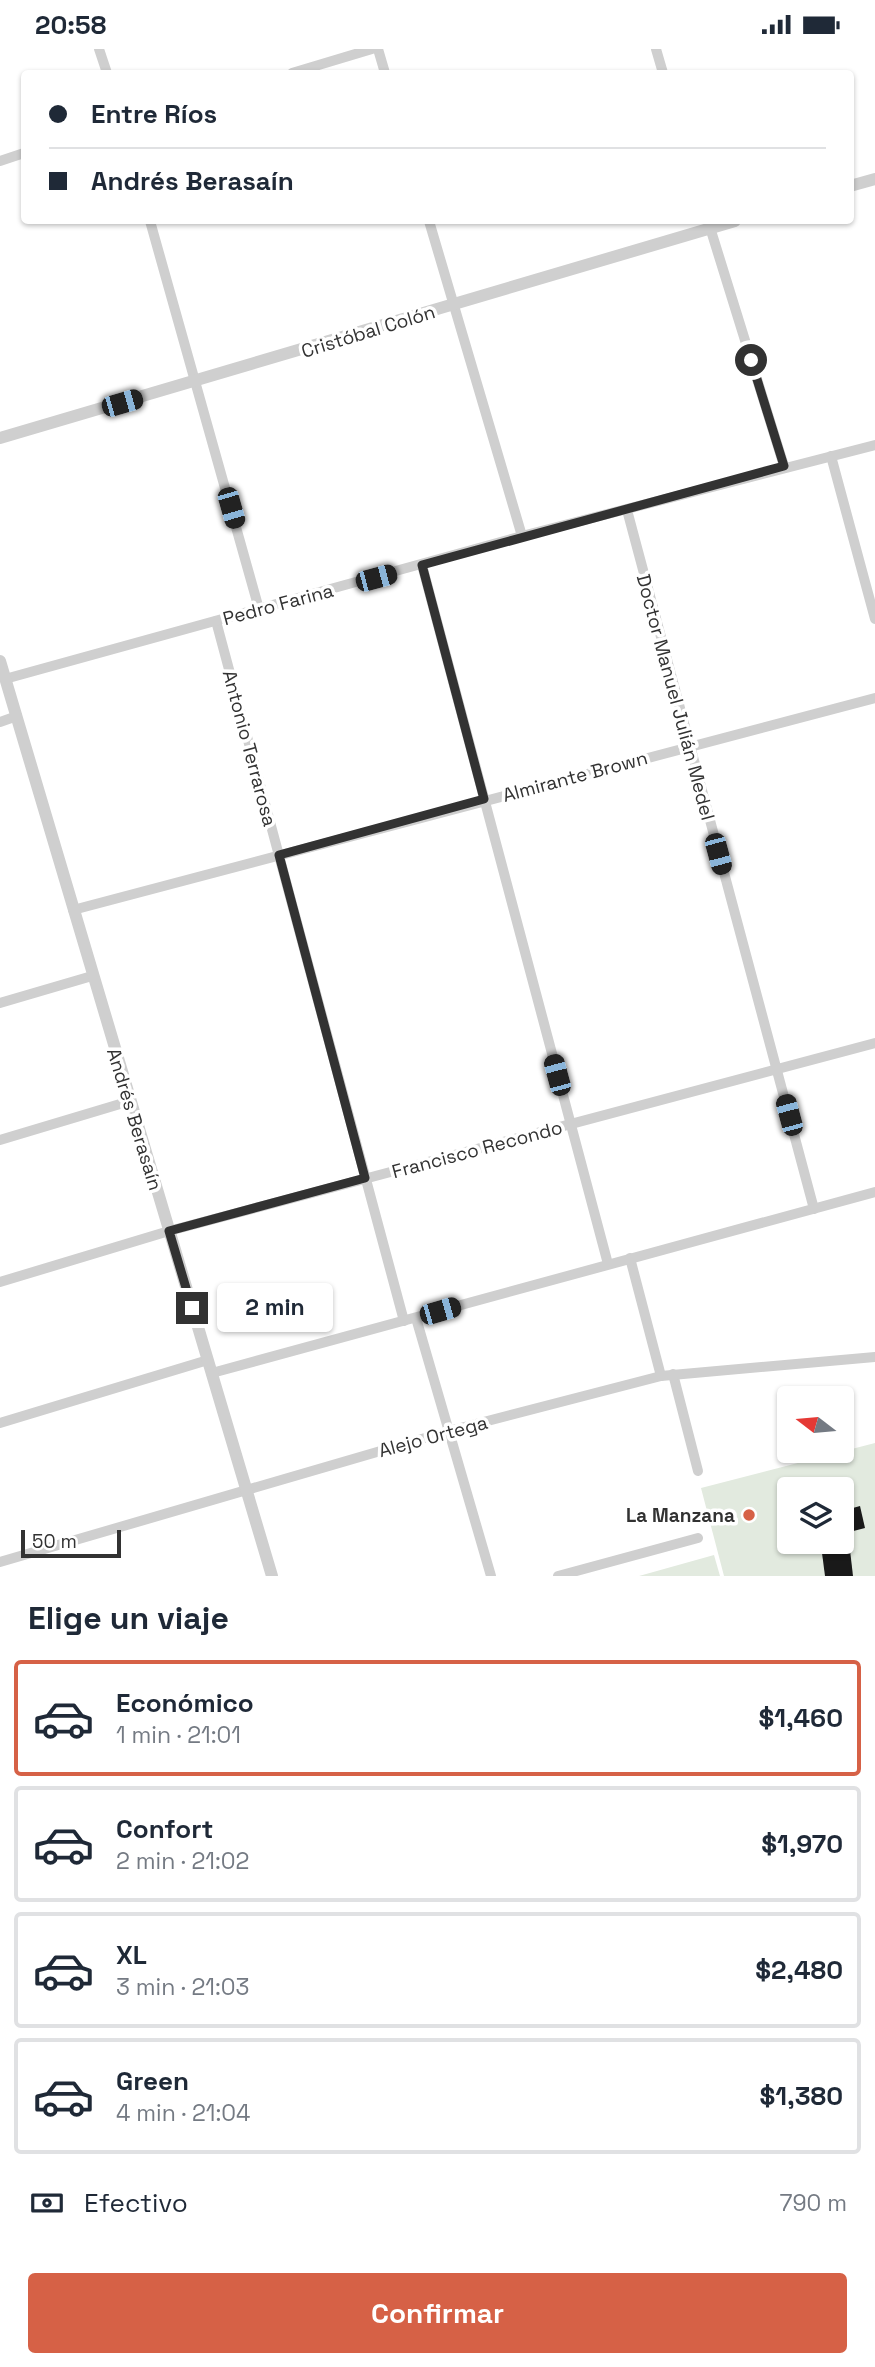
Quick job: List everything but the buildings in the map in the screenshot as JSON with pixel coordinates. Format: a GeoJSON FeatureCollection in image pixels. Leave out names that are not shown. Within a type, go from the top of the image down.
{"type":"FeatureCollection","features":[{"type":"Feature","properties":{"kind":"street"},"geometry":{"type":"LineString","coordinates":[[99,49],[106,70]]}},
{"type":"Feature","properties":{"kind":"street"},"geometry":{"type":"LineString","coordinates":[[302,70],[372,49]]}},
{"type":"Feature","properties":{"kind":"street"},"geometry":{"type":"LineString","coordinates":[[378,49],[385,70]]}},
{"type":"Feature","properties":{"kind":"street"},"geometry":{"type":"LineString","coordinates":[[656,49],[662,70]]}},
{"type":"Feature","properties":{"kind":"street"},"geometry":{"type":"LineString","coordinates":[[0,161],[21,154]]}},
{"type":"Feature","properties":{"kind":"street"},"geometry":{"type":"LineString","coordinates":[[854,185],[875,179]]}},
{"type":"Feature","properties":{"kind":"street"},"geometry":{"type":"LineString","coordinates":[[151,224],[259,609]]}},
{"type":"Feature","properties":{"kind":"street"},"geometry":{"type":"LineString","coordinates":[[430,224],[522,536]]}},
{"type":"Feature","properties":{"kind":"street"},"geometry":{"type":"LineString","coordinates":[[709,224],[784,466]]}},
{"type":"Feature","properties":{"kind":"street","name":"Cristóbal Colón"},"geometry":{"type":"LineString","coordinates":[[0,438],[455,305],[709,224]]}},
{"type":"Feature","properties":{"kind":"street","name":"Pedro Farina"},"geometry":{"type":"LineString","coordinates":[[5,679],[522,536],[784,466],[875,445]]}},
{"type":"Feature","properties":{"kind":"street"},"geometry":{"type":"LineString","coordinates":[[831,456],[875,619]]}},
{"type":"Feature","properties":{"kind":"street","name":"Doctor Manuel Julián Medel"},"geometry":{"type":"LineString","coordinates":[[627,510],[814,1209]]}},
{"type":"Feature","properties":{"kind":"street"},"geometry":{"type":"LineString","coordinates":[[422,565],[608,1264]]}},
{"type":"Feature","properties":{"kind":"street","name":"Antonio Terrarosa"},"geometry":{"type":"LineString","coordinates":[[216,621],[404,1321]]}},
{"type":"Feature","properties":{"kind":"street","name":"Andrés Berasaín"},"geometry":{"type":"LineString","coordinates":[[0,661],[272,1576]]}},
{"type":"Feature","properties":{"kind":"street","name":"Almirante Brown"},"geometry":{"type":"LineString","coordinates":[[73,910],[484,799],[875,698]]}},
{"type":"Feature","properties":{"kind":"street"},"geometry":{"type":"LineString","coordinates":[[0,722],[17,716]]}},
{"type":"Feature","properties":{"kind":"street"},"geometry":{"type":"LineString","coordinates":[[0,1003],[92,976]]}},
{"type":"Feature","properties":{"kind":"street","name":"Francisco Recondo"},"geometry":{"type":"LineString","coordinates":[[0,1282],[169,1231],[875,1043]]}},
{"type":"Feature","properties":{"kind":"street"},"geometry":{"type":"LineString","coordinates":[[0,1140],[130,1101]]}},
{"type":"Feature","properties":{"kind":"street"},"geometry":{"type":"LineString","coordinates":[[0,1423],[210,1367],[416,1318],[875,1192]]}},
{"type":"Feature","properties":{"kind":"street"},"geometry":{"type":"LineString","coordinates":[[630,1258],[661,1376]]}},
{"type":"Feature","properties":{"kind":"street"},"geometry":{"type":"LineString","coordinates":[[416,1318],[491,1576]]}},
{"type":"Feature","properties":{"kind":"street","name":"Alejo Ortega"},"geometry":{"type":"LineString","coordinates":[[0,1562],[449,1431],[661,1376],[875,1357]]}},
{"type":"Feature","properties":{"kind":"street"},"geometry":{"type":"LineString","coordinates":[[673,1374],[698,1471]]}},
{"type":"Feature","properties":{"kind":"street"},"geometry":{"type":"LineString","coordinates":[[558,1576],[698,1538]]}},
{"type":"Feature","properties":{"kind":"shaded area","name":"La Manzana"},"geometry":{"type":"Polygon","coordinates":[[[875,1443],[875,1576],[724,1576],[701,1488],[798,1463],[854,1463],[854,1448],[875,1443]]]}},
{"type":"Feature","properties":{"kind":"shaded area"},"geometry":{"type":"Polygon","coordinates":[[[714,1555],[720,1576],[639,1576],[714,1555]]]}},
{"type":"Feature","properties":{"kind":"place","name":"La Manzana"},"geometry":{"type":"Point","coordinates":[749,1515]}},
{"type":"Feature","properties":{"kind":"route"},"geometry":{"type":"LineString","coordinates":[[192,1308],[169,1231],[365,1178],[279,855],[484,799],[422,565],[784,466],[751,360]]}}]}
